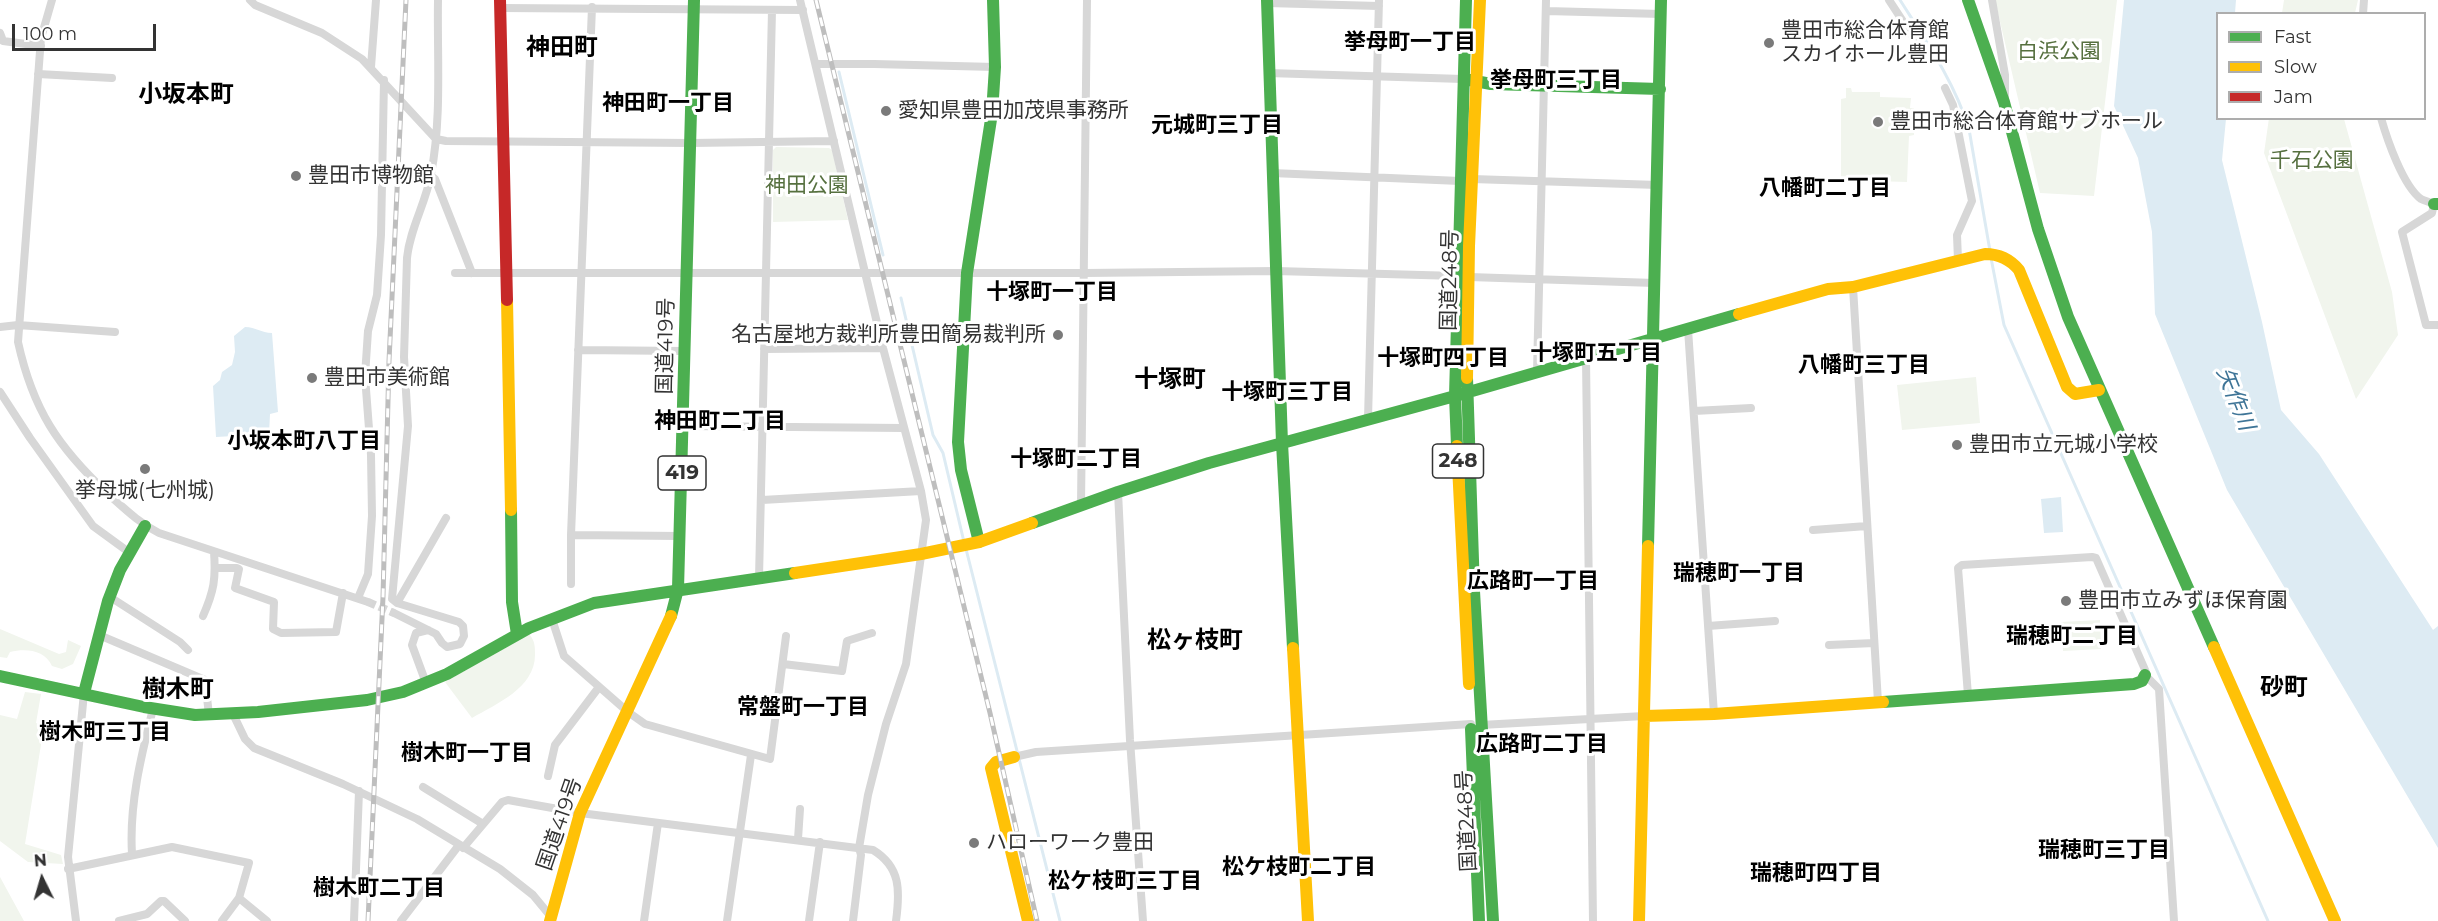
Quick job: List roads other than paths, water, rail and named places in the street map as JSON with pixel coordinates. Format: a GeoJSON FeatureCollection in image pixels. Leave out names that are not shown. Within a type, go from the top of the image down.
{"type":"FeatureCollection","features":[{"type":"Feature","properties":{"kind":"main road"},"geometry":{"type":"LineString","coordinates":[[979,542],[959,456],[967,273],[992,113],[995,67],[993,0]]}},
{"type":"Feature","properties":{"kind":"main road","name":"国道248号"},"geometry":{"type":"LineString","coordinates":[[1466,0],[1463,79],[1466,180],[1461,394],[1476,724],[1479,921]]}},
{"type":"Feature","properties":{"kind":"main road","name":"国道248号"},"geometry":{"type":"LineString","coordinates":[[1466,180],[1478,81],[1480,0]]}},
{"type":"Feature","properties":{"kind":"main road"},"geometry":{"type":"LineString","coordinates":[[1639,921],[1661,0]]}},
{"type":"Feature","properties":{"kind":"main road"},"geometry":{"type":"LineString","coordinates":[[1968,0],[2004,102],[2038,229],[2068,317],[2335,921]]}},
{"type":"Feature","properties":{"kind":"main road"},"geometry":{"type":"LineString","coordinates":[[1267,1],[1282,443],[1300,736],[1308,921]]}},
{"type":"Feature","properties":{"kind":"main road"},"geometry":{"type":"LineString","coordinates":[[500,4],[512,602],[517,634]]}},
{"type":"Feature","properties":{"kind":"main road","name":"国道419号"},"geometry":{"type":"LineString","coordinates":[[552,919],[580,813],[669,623],[678,589],[694,4]]}},
{"type":"Feature","properties":{"kind":"main road"},"geometry":{"type":"LineString","coordinates":[[1463,79],[1491,84],[1660,89]]}},
{"type":"Feature","properties":{"kind":"main road"},"geometry":{"type":"LineString","coordinates":[[0,676],[153,709],[195,715],[233,714],[359,702],[402,692],[426,683],[466,664],[517,634],[594,603],[921,554],[979,542],[1118,492],[1282,443],[1828,289],[1853,287],[1958,260],[1991,254],[2011,261],[2019,270],[2067,387],[2075,394],[2099,390]]}},
{"type":"Feature","properties":{"kind":"main road"},"geometry":{"type":"LineString","coordinates":[[84,693],[110,597],[145,526]]}},
{"type":"Feature","properties":{"kind":"main road"},"geometry":{"type":"LineString","coordinates":[[1644,716],[1714,714],[2134,684],[2142,681],[2145,675]]}},
{"type":"Feature","properties":{"kind":"main road","name":"国道248号"},"geometry":{"type":"LineString","coordinates":[[1476,724],[1493,921]]}},
{"type":"Feature","properties":{"kind":"main road"},"geometry":{"type":"LineString","coordinates":[[1018,756],[996,762],[991,768],[1028,921]]}},
{"type":"Feature","properties":{"kind":"street"},"geometry":{"type":"LineString","coordinates":[[52,0],[41,38],[18,325],[21,359],[41,412],[56,438],[91,478],[145,526],[214,552],[368,602]]}},
{"type":"Feature","properties":{"kind":"street"},"geometry":{"type":"LineString","coordinates":[[250,0],[255,5],[322,33],[371,66],[436,139],[446,141],[691,143],[834,141]]}},
{"type":"Feature","properties":{"kind":"street"},"geometry":{"type":"LineString","coordinates":[[371,66],[376,0]]}},
{"type":"Feature","properties":{"kind":"street"},"geometry":{"type":"LineString","coordinates":[[394,613],[436,634],[447,647],[460,644],[464,630],[459,622],[397,603],[392,599],[408,426],[404,357],[406,258],[408,243],[431,176],[436,139],[438,0]]}},
{"type":"Feature","properties":{"kind":"street"},"geometry":{"type":"LineString","coordinates":[[800,0],[883,348],[921,491],[926,520],[906,664],[886,724],[860,848],[853,921]]}},
{"type":"Feature","properties":{"kind":"street"},"geometry":{"type":"LineString","coordinates":[[1081,505],[1087,0]]}},
{"type":"Feature","properties":{"kind":"street"},"geometry":{"type":"LineString","coordinates":[[1537,372],[1546,0]]}},
{"type":"Feature","properties":{"kind":"street"},"geometry":{"type":"LineString","coordinates":[[1889,0],[1920,49]]}},
{"type":"Feature","properties":{"kind":"street"},"geometry":{"type":"LineString","coordinates":[[1992,0],[2007,91],[2004,102]]}},
{"type":"Feature","properties":{"kind":"street"},"geometry":{"type":"LineString","coordinates":[[1267,1],[1379,3],[1368,419]]}},
{"type":"Feature","properties":{"kind":"street"},"geometry":{"type":"LineString","coordinates":[[500,4],[592,8],[694,4],[803,10]]}},
{"type":"Feature","properties":{"kind":"street"},"geometry":{"type":"LineString","coordinates":[[571,584],[592,8]]}},
{"type":"Feature","properties":{"kind":"street"},"geometry":{"type":"LineString","coordinates":[[759,578],[772,10]]}},
{"type":"Feature","properties":{"kind":"street"},"geometry":{"type":"LineString","coordinates":[[1546,11],[1661,14]]}},
{"type":"Feature","properties":{"kind":"street"},"geometry":{"type":"LineString","coordinates":[[0,33],[3,41],[41,46]]}},
{"type":"Feature","properties":{"kind":"street"},"geometry":{"type":"LineString","coordinates":[[816,64],[874,63],[995,67]]}},
{"type":"Feature","properties":{"kind":"street"},"geometry":{"type":"LineString","coordinates":[[1268,73],[1463,79]]}},
{"type":"Feature","properties":{"kind":"street"},"geometry":{"type":"LineString","coordinates":[[38,74],[112,78]]}},
{"type":"Feature","properties":{"kind":"street"},"geometry":{"type":"LineString","coordinates":[[358,598],[368,574],[372,516],[371,455],[364,376],[368,331],[376,295],[381,236],[384,80]]}},
{"type":"Feature","properties":{"kind":"street"},"geometry":{"type":"LineString","coordinates":[[1945,88],[1953,105],[1969,176],[1971,201],[1957,235],[1958,260]]}},
{"type":"Feature","properties":{"kind":"street"},"geometry":{"type":"LineString","coordinates":[[2382,120],[2389,146],[2406,179],[2420,198],[2436,204],[2432,213],[2402,232],[2426,325],[2438,325]]}},
{"type":"Feature","properties":{"kind":"street"},"geometry":{"type":"LineString","coordinates":[[1272,173],[1658,185]]}},
{"type":"Feature","properties":{"kind":"street"},"geometry":{"type":"LineString","coordinates":[[431,176],[435,179],[472,273]]}},
{"type":"Feature","properties":{"kind":"street"},"geometry":{"type":"LineString","coordinates":[[455,273],[1276,271],[1655,283]]}},
{"type":"Feature","properties":{"kind":"street"},"geometry":{"type":"LineString","coordinates":[[1853,287],[1878,702]]}},
{"type":"Feature","properties":{"kind":"street"},"geometry":{"type":"LineString","coordinates":[[0,327],[18,325],[115,332]]}},
{"type":"Feature","properties":{"kind":"street"},"geometry":{"type":"LineString","coordinates":[[1688,329],[1714,714]]}},
{"type":"Feature","properties":{"kind":"street"},"geometry":{"type":"LineString","coordinates":[[764,349],[883,348]]}},
{"type":"Feature","properties":{"kind":"street"},"geometry":{"type":"LineString","coordinates":[[578,350],[685,351]]}},
{"type":"Feature","properties":{"kind":"street"},"geometry":{"type":"LineString","coordinates":[[1586,358],[1593,921]]}},
{"type":"Feature","properties":{"kind":"street"},"geometry":{"type":"LineString","coordinates":[[0,392],[93,526],[130,553]]}},
{"type":"Feature","properties":{"kind":"street"},"geometry":{"type":"LineString","coordinates":[[1694,411],[1751,408]]}},
{"type":"Feature","properties":{"kind":"street"},"geometry":{"type":"LineString","coordinates":[[683,426],[903,428]]}},
{"type":"Feature","properties":{"kind":"street"},"geometry":{"type":"LineString","coordinates":[[762,500],[921,491]]}},
{"type":"Feature","properties":{"kind":"street"},"geometry":{"type":"LineString","coordinates":[[1118,492],[1143,921]]}},
{"type":"Feature","properties":{"kind":"street"},"geometry":{"type":"LineString","coordinates":[[397,603],[446,518]]}},
{"type":"Feature","properties":{"kind":"street"},"geometry":{"type":"LineString","coordinates":[[1813,530],[1867,526]]}},
{"type":"Feature","properties":{"kind":"street"},"geometry":{"type":"LineString","coordinates":[[571,535],[681,536]]}},
{"type":"Feature","properties":{"kind":"street"},"geometry":{"type":"LineString","coordinates":[[203,616],[214,591],[214,552]]}},
{"type":"Feature","properties":{"kind":"street"},"geometry":{"type":"LineString","coordinates":[[1968,695],[1958,568],[1962,565],[2092,556],[2096,558],[2146,672],[2145,675],[2159,689],[2174,921]]}},
{"type":"Feature","properties":{"kind":"street"},"geometry":{"type":"LineString","coordinates":[[215,568],[239,569],[235,588],[274,602],[273,629],[281,633],[336,632],[343,593]]}},
{"type":"Feature","properties":{"kind":"street"},"geometry":{"type":"LineString","coordinates":[[110,597],[180,642],[188,650]]}},
{"type":"Feature","properties":{"kind":"street"},"geometry":{"type":"LineString","coordinates":[[552,619],[564,656],[628,712],[647,725],[770,759],[786,636]]}},
{"type":"Feature","properties":{"kind":"street"},"geometry":{"type":"LineString","coordinates":[[1708,626],[1775,621]]}},
{"type":"Feature","properties":{"kind":"street"},"geometry":{"type":"LineString","coordinates":[[426,683],[412,645],[416,633],[428,630]]}},
{"type":"Feature","properties":{"kind":"street"},"geometry":{"type":"LineString","coordinates":[[783,664],[842,671],[847,641],[872,633]]}},
{"type":"Feature","properties":{"kind":"street"},"geometry":{"type":"LineString","coordinates":[[99,635],[205,680],[209,715]]}},
{"type":"Feature","properties":{"kind":"street"},"geometry":{"type":"LineString","coordinates":[[1829,645],[1874,643]]}},
{"type":"Feature","properties":{"kind":"street"},"geometry":{"type":"LineString","coordinates":[[548,776],[555,745],[599,687]]}},
{"type":"Feature","properties":{"kind":"street"},"geometry":{"type":"LineString","coordinates":[[76,921],[68,869],[84,693]]}},
{"type":"Feature","properties":{"kind":"street"},"geometry":{"type":"LineString","coordinates":[[132,854],[130,835],[138,772],[153,709]]}},
{"type":"Feature","properties":{"kind":"street"},"geometry":{"type":"LineString","coordinates":[[233,714],[245,739],[254,748],[359,791],[417,819],[500,869],[533,895],[552,919]]}},
{"type":"Feature","properties":{"kind":"street"},"geometry":{"type":"LineString","coordinates":[[1018,756],[1132,746],[1476,724],[1644,716]]}},
{"type":"Feature","properties":{"kind":"street"},"geometry":{"type":"LineString","coordinates":[[727,921],[738,832],[751,755]]}},
{"type":"Feature","properties":{"kind":"street"},"geometry":{"type":"LineString","coordinates":[[423,787],[483,824]]}},
{"type":"Feature","properties":{"kind":"street"},"geometry":{"type":"LineString","coordinates":[[354,921],[359,791]]}},
{"type":"Feature","properties":{"kind":"street"},"geometry":{"type":"LineString","coordinates":[[401,921],[461,846],[502,802],[508,800],[580,813],[873,850],[892,866],[898,884],[896,921]]}},
{"type":"Feature","properties":{"kind":"street"},"geometry":{"type":"LineString","coordinates":[[798,839],[800,809]]}},
{"type":"Feature","properties":{"kind":"street"},"geometry":{"type":"LineString","coordinates":[[644,921],[658,823]]}},
{"type":"Feature","properties":{"kind":"street"},"geometry":{"type":"LineString","coordinates":[[809,921],[820,842]]}},
{"type":"Feature","properties":{"kind":"street"},"geometry":{"type":"LineString","coordinates":[[68,869],[132,854],[177,847],[249,863],[239,898],[222,921]]}},
{"type":"Feature","properties":{"kind":"street"},"geometry":{"type":"LineString","coordinates":[[239,898],[267,921]]}},
{"type":"Feature","properties":{"kind":"street"},"geometry":{"type":"LineString","coordinates":[[119,921],[147,914],[161,901],[164,901],[185,921]]}},
{"type":"Feature","properties":{"kind":"water","name":"矢作川"},"geometry":{"type":"Polygon","coordinates":[[[2124,0],[2236,0],[2235,12],[2216,12],[2216,120],[2226,120],[2222,160],[2281,410],[2319,454],[2433,630],[2438,626],[2438,848],[2227,490],[2155,314],[2152,232],[2138,158],[2114,106],[2124,0]]]}},
{"type":"Feature","properties":{"kind":"water"},"geometry":{"type":"Polygon","coordinates":[[[245,327],[272,333],[278,412],[270,414],[269,434],[216,437],[213,386],[220,380],[222,372],[232,365],[235,352],[234,336],[245,327]]]}},
{"type":"Feature","properties":{"kind":"water"},"geometry":{"type":"Polygon","coordinates":[[[2061,497],[2063,532],[2044,533],[2041,499],[2061,497]]]}},
{"type":"Feature","properties":{"kind":"waterway"},"geometry":{"type":"LineString","coordinates":[[1900,0],[1939,62],[1963,111],[1969,129],[1990,251]]}},
{"type":"Feature","properties":{"kind":"waterway"},"geometry":{"type":"LineString","coordinates":[[839,72],[883,255]]}},
{"type":"Feature","properties":{"kind":"waterway"},"geometry":{"type":"LineString","coordinates":[[1991,258],[2004,325],[2268,921]]}},
{"type":"Feature","properties":{"kind":"waterway"},"geometry":{"type":"LineString","coordinates":[[901,298],[933,435],[943,453],[964,542]]}},
{"type":"Feature","properties":{"kind":"waterway"},"geometry":{"type":"LineString","coordinates":[[966,549],[1060,921]]}},
{"type":"Feature","properties":{"kind":"tunnel"},"geometry":{"type":"LineString","coordinates":[[368,602],[394,613]]}},
{"type":"Feature","properties":{"kind":"railway"},"geometry":{"type":"LineString","coordinates":[[368,921],[383,597],[389,361],[406,0]]}},
{"type":"Feature","properties":{"kind":"railway"},"geometry":{"type":"LineString","coordinates":[[816,0],[990,713],[1037,921]]}},
{"type":"Feature","properties":{"kind":"place","name":"豊田市総合体育館 スカイホール豊田"},"geometry":{"type":"Point","coordinates":[1769,43]}},
{"type":"Feature","properties":{"kind":"place","name":"愛知県豊田加茂県事務所"},"geometry":{"type":"Point","coordinates":[886,111]}},
{"type":"Feature","properties":{"kind":"place","name":"豊田市総合体育館サブホール"},"geometry":{"type":"Point","coordinates":[1878,122]}},
{"type":"Feature","properties":{"kind":"place","name":"豊田市博物館"},"geometry":{"type":"Point","coordinates":[296,176]}},
{"type":"Feature","properties":{"kind":"place","name":"名古屋地方裁判所豊田簡易裁判所"},"geometry":{"type":"Point","coordinates":[1058,335]}},
{"type":"Feature","properties":{"kind":"place","name":"豊田市美術館"},"geometry":{"type":"Point","coordinates":[312,378]}},
{"type":"Feature","properties":{"kind":"place","name":"豊田市立元城小学校"},"geometry":{"type":"Point","coordinates":[1957,445]}},
{"type":"Feature","properties":{"kind":"place","name":"挙母城(七州城)"},"geometry":{"type":"Point","coordinates":[145,469]}},
{"type":"Feature","properties":{"kind":"place","name":"豊田市立みずほ保育園"},"geometry":{"type":"Point","coordinates":[2066,601]}},
{"type":"Feature","properties":{"kind":"place","name":"ハローワーク豊田"},"geometry":{"type":"Point","coordinates":[974,843]}},
{"type":"Feature","properties":{"kind":"district","name":"挙母町一丁目"},"geometry":{"type":"Point","coordinates":[1410,43]}},
{"type":"Feature","properties":{"kind":"district","name":"神田町"},"geometry":{"type":"Point","coordinates":[562,48]}},
{"type":"Feature","properties":{"kind":"district","name":"挙母町三丁目"},"geometry":{"type":"Point","coordinates":[1556,81]}},
{"type":"Feature","properties":{"kind":"district","name":"小坂本町"},"geometry":{"type":"Point","coordinates":[186,95]}},
{"type":"Feature","properties":{"kind":"district","name":"神田町一丁目"},"geometry":{"type":"Point","coordinates":[668,104]}},
{"type":"Feature","properties":{"kind":"district","name":"元城町三丁目"},"geometry":{"type":"Point","coordinates":[1217,126]}},
{"type":"Feature","properties":{"kind":"district","name":"八幡町二丁目"},"geometry":{"type":"Point","coordinates":[1825,189]}},
{"type":"Feature","properties":{"kind":"district","name":"十塚町一丁目"},"geometry":{"type":"Point","coordinates":[1052,293]}},
{"type":"Feature","properties":{"kind":"district","name":"十塚町五丁目"},"geometry":{"type":"Point","coordinates":[1596,354]}},
{"type":"Feature","properties":{"kind":"district","name":"十塚町四丁目"},"geometry":{"type":"Point","coordinates":[1443,359]}},
{"type":"Feature","properties":{"kind":"district","name":"八幡町三丁目"},"geometry":{"type":"Point","coordinates":[1864,366]}},
{"type":"Feature","properties":{"kind":"district","name":"十塚町"},"geometry":{"type":"Point","coordinates":[1170,380]}},
{"type":"Feature","properties":{"kind":"district","name":"十塚町三丁目"},"geometry":{"type":"Point","coordinates":[1287,393]}},
{"type":"Feature","properties":{"kind":"district","name":"神田町二丁目"},"geometry":{"type":"Point","coordinates":[720,422]}},
{"type":"Feature","properties":{"kind":"district","name":"小坂本町八丁目"},"geometry":{"type":"Point","coordinates":[304,442]}},
{"type":"Feature","properties":{"kind":"district","name":"十塚町二丁目"},"geometry":{"type":"Point","coordinates":[1076,460]}},
{"type":"Feature","properties":{"kind":"district","name":"瑞穂町一丁目"},"geometry":{"type":"Point","coordinates":[1739,574]}},
{"type":"Feature","properties":{"kind":"district","name":"広路町一丁目"},"geometry":{"type":"Point","coordinates":[1533,582]}},
{"type":"Feature","properties":{"kind":"district","name":"瑞穂町二丁目"},"geometry":{"type":"Point","coordinates":[2072,637]}},
{"type":"Feature","properties":{"kind":"district","name":"松ヶ枝町"},"geometry":{"type":"Point","coordinates":[1195,641]}},
{"type":"Feature","properties":{"kind":"district","name":"砂町"},"geometry":{"type":"Point","coordinates":[2284,688]}},
{"type":"Feature","properties":{"kind":"district","name":"樹木町"},"geometry":{"type":"Point","coordinates":[178,690]}},
{"type":"Feature","properties":{"kind":"district","name":"常盤町一丁目"},"geometry":{"type":"Point","coordinates":[803,708]}},
{"type":"Feature","properties":{"kind":"district","name":"樹木町三丁目"},"geometry":{"type":"Point","coordinates":[105,733]}},
{"type":"Feature","properties":{"kind":"district","name":"広路町二丁目"},"geometry":{"type":"Point","coordinates":[1542,745]}},
{"type":"Feature","properties":{"kind":"district","name":"樹木町一丁目"},"geometry":{"type":"Point","coordinates":[467,754]}},
{"type":"Feature","properties":{"kind":"district","name":"瑞穂町三丁目"},"geometry":{"type":"Point","coordinates":[2104,851]}},
{"type":"Feature","properties":{"kind":"district","name":"松ケ枝町二丁目"},"geometry":{"type":"Point","coordinates":[1299,868]}},
{"type":"Feature","properties":{"kind":"district","name":"瑞穂町四丁目"},"geometry":{"type":"Point","coordinates":[1816,874]}},
{"type":"Feature","properties":{"kind":"district","name":"松ケ枝町三丁目"},"geometry":{"type":"Point","coordinates":[1125,882]}},
{"type":"Feature","properties":{"kind":"district","name":"樹木町二丁目"},"geometry":{"type":"Point","coordinates":[379,889]}},
{"type":"Feature","properties":{"kind":"park label","name":"白浜公園"},"geometry":{"type":"Point","coordinates":[2059,52]}},
{"type":"Feature","properties":{"kind":"park label","name":"千石公園"},"geometry":{"type":"Point","coordinates":[2312,161]}},
{"type":"Feature","properties":{"kind":"park label","name":"神田公園"},"geometry":{"type":"Point","coordinates":[807,186]}}]}
